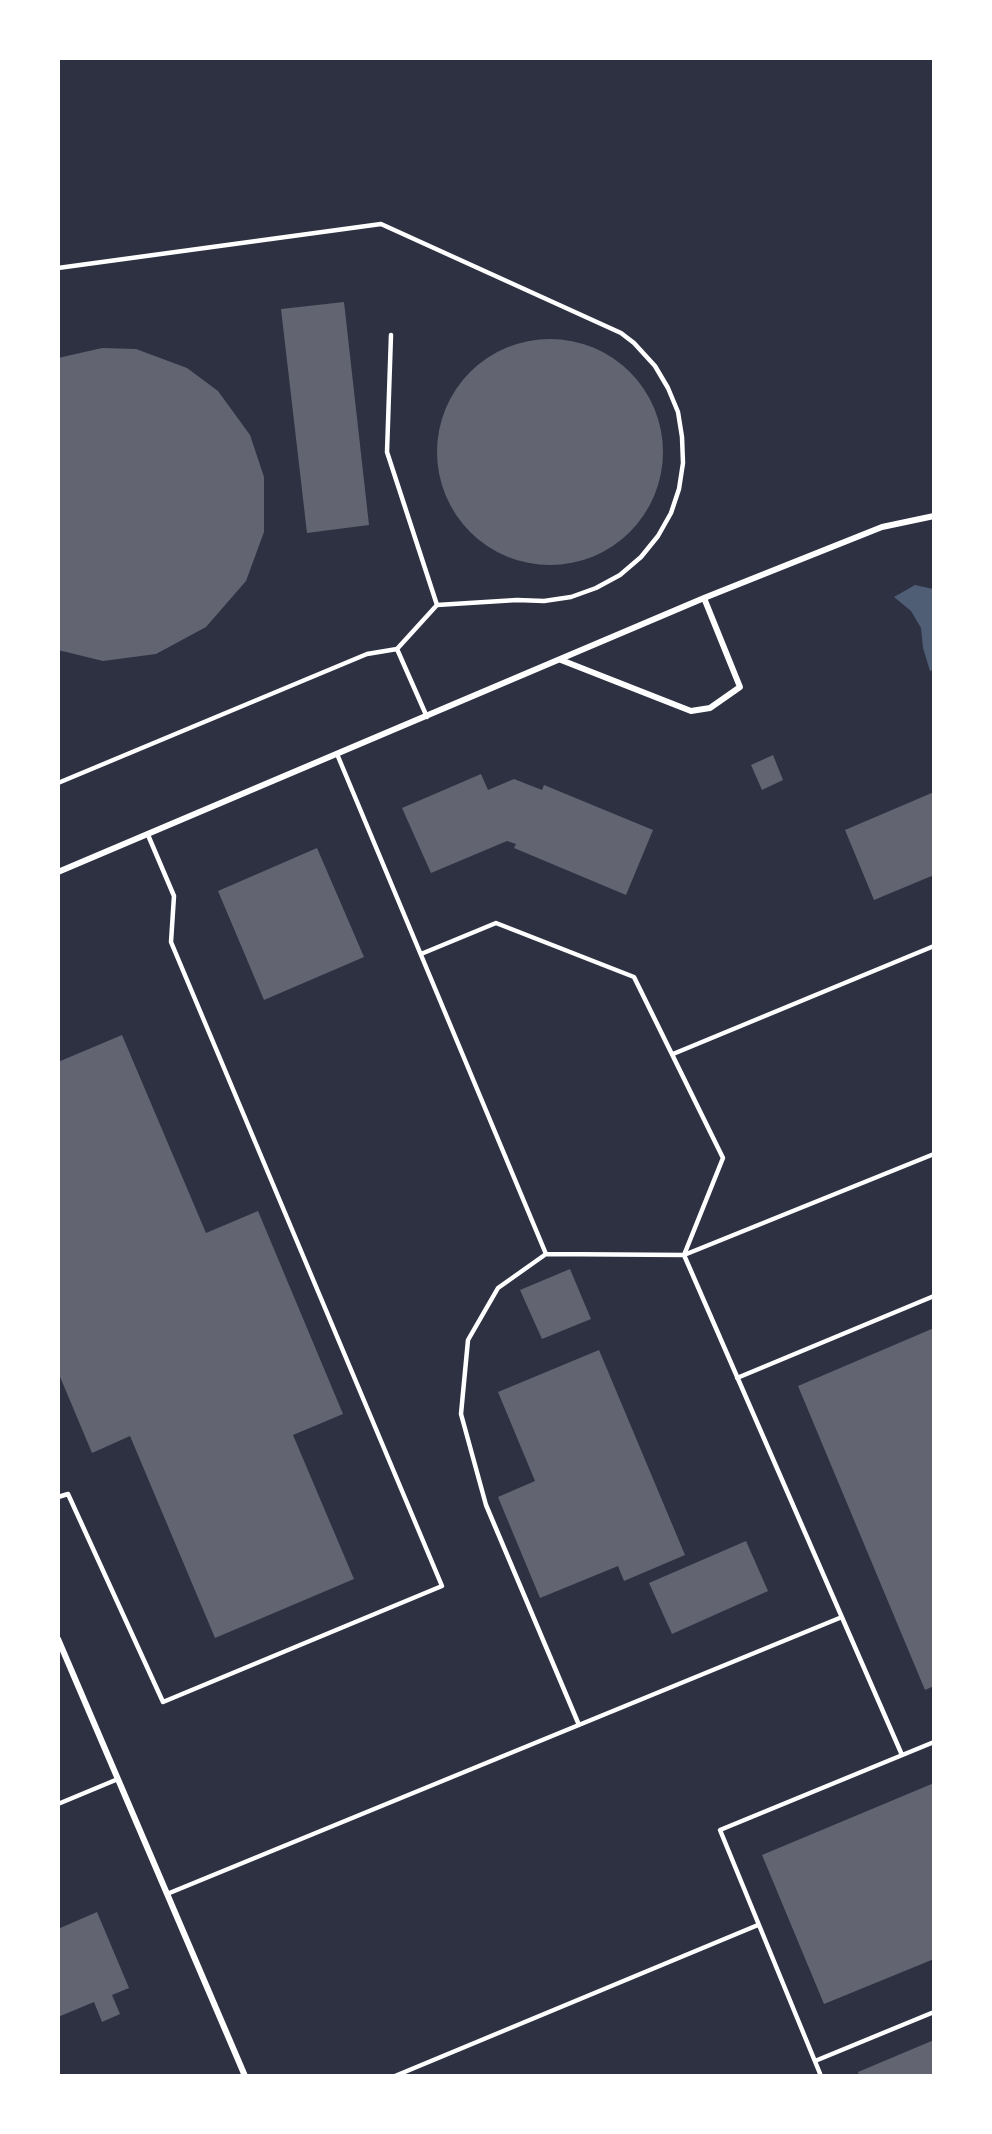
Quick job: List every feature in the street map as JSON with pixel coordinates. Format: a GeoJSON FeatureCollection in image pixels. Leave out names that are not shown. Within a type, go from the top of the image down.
{"type":"FeatureCollection","features":[{"type":"Feature","properties":{"kind":"street"},"geometry":{"type":"LineString","coordinates":[[58,873],[704,598],[882,527],[933,516]]}},
{"type":"Feature","properties":{"kind":"street"},"geometry":{"type":"LineString","coordinates":[[561,660],[691,711],[710,708],[740,687],[704,598]]}},
{"type":"Feature","properties":{"kind":"street"},"geometry":{"type":"LineString","coordinates":[[58,1640],[245,2076]]}},
{"type":"Feature","properties":{"kind":"lane"},"geometry":{"type":"LineString","coordinates":[[58,268],[381,224],[621,333],[634,343],[655,366],[678,412],[683,463],[679,489],[671,513],[658,536],[641,557],[620,575],[596,588],[571,597],[544,601],[517,600],[437,605],[397,649],[367,654],[58,783]]}},
{"type":"Feature","properties":{"kind":"lane"},"geometry":{"type":"LineString","coordinates":[[391,335],[387,452],[437,605]]}},
{"type":"Feature","properties":{"kind":"lane"},"geometry":{"type":"LineString","coordinates":[[397,649],[428,717]]}},
{"type":"Feature","properties":{"kind":"lane"},"geometry":{"type":"LineString","coordinates":[[338,754],[546,1254]]}},
{"type":"Feature","properties":{"kind":"lane"},"geometry":{"type":"LineString","coordinates":[[58,1497],[68,1494],[163,1702],[442,1586],[171,942],[174,896],[148,835]]}},
{"type":"Feature","properties":{"kind":"lane"},"geometry":{"type":"LineString","coordinates":[[421,954],[495,923],[634,977],[723,1158],[684,1255],[902,1755]]}},
{"type":"Feature","properties":{"kind":"lane"},"geometry":{"type":"LineString","coordinates":[[673,1054],[933,946]]}},
{"type":"Feature","properties":{"kind":"lane"},"geometry":{"type":"LineString","coordinates":[[579,1725],[486,1505],[461,1414],[468,1340],[498,1288],[546,1254],[684,1255],[933,1154]]}},
{"type":"Feature","properties":{"kind":"lane"},"geometry":{"type":"LineString","coordinates":[[737,1377],[933,1296]]}},
{"type":"Feature","properties":{"kind":"lane"},"geometry":{"type":"LineString","coordinates":[[167,1894],[842,1617]]}},
{"type":"Feature","properties":{"kind":"lane"},"geometry":{"type":"LineString","coordinates":[[821,2076],[720,1830],[933,1742]]}},
{"type":"Feature","properties":{"kind":"lane"},"geometry":{"type":"LineString","coordinates":[[58,1804],[118,1779]]}},
{"type":"Feature","properties":{"kind":"lane"},"geometry":{"type":"LineString","coordinates":[[395,2076],[758,1925]]}},
{"type":"Feature","properties":{"kind":"lane"},"geometry":{"type":"LineString","coordinates":[[815,2061],[933,2012]]}},
{"type":"Feature","properties":{"kind":"water"},"geometry":{"type":"Polygon","coordinates":[[[915,585],[933,589],[934,670],[930,671],[923,648],[921,628],[911,611],[894,597],[915,585]]]}},
{"type":"Feature","properties":{"kind":"building"},"geometry":{"type":"Polygon","coordinates":[[[344,302],[369,525],[307,533],[281,309],[344,302]]]}},
{"type":"Feature","properties":{"kind":"building"},"geometry":{"type":"Polygon","coordinates":[[[539,339],[561,339],[593,347],[603,352],[622,364],[638,380],[655,409],[661,430],[663,452],[661,474],[655,495],[638,524],[622,540],[593,557],[561,565],[539,565],[507,557],[497,552],[478,540],[462,524],[445,495],[437,463],[437,441],[445,409],[450,399],[462,380],[478,364],[507,347],[539,339]]]}},
{"type":"Feature","properties":{"kind":"building"},"geometry":{"type":"Polygon","coordinates":[[[102,348],[136,349],[187,368],[218,391],[250,435],[264,477],[264,532],[246,581],[206,627],[156,654],[103,661],[58,650],[58,358],[102,348]]]}},
{"type":"Feature","properties":{"kind":"building"},"geometry":{"type":"Polygon","coordinates":[[[773,755],[783,780],[762,790],[751,765],[773,755]]]}},
{"type":"Feature","properties":{"kind":"building"},"geometry":{"type":"Polygon","coordinates":[[[481,774],[488,790],[514,779],[542,790],[544,785],[653,830],[626,895],[514,848],[516,844],[507,841],[431,873],[402,808],[481,774]]]}},
{"type":"Feature","properties":{"kind":"building"},"geometry":{"type":"Polygon","coordinates":[[[934,792],[934,875],[874,900],[845,830],[934,792]]]}},
{"type":"Feature","properties":{"kind":"building"},"geometry":{"type":"Polygon","coordinates":[[[317,848],[364,957],[264,1000],[218,891],[317,848]]]}},
{"type":"Feature","properties":{"kind":"building"},"geometry":{"type":"Polygon","coordinates":[[[122,1035],[206,1233],[258,1211],[343,1414],[293,1435],[354,1579],[215,1638],[130,1436],[92,1453],[58,1372],[58,1062],[122,1035]]]}},
{"type":"Feature","properties":{"kind":"building"},"geometry":{"type":"Polygon","coordinates":[[[570,1269],[591,1319],[542,1339],[520,1290],[570,1269]]]}},
{"type":"Feature","properties":{"kind":"building"},"geometry":{"type":"Polygon","coordinates":[[[934,1328],[934,1686],[925,1690],[798,1386],[934,1328]]]}},
{"type":"Feature","properties":{"kind":"building"},"geometry":{"type":"Polygon","coordinates":[[[599,1350],[685,1555],[624,1581],[618,1566],[540,1598],[498,1497],[535,1481],[498,1392],[599,1350]]]}},
{"type":"Feature","properties":{"kind":"building"},"geometry":{"type":"Polygon","coordinates":[[[746,1541],[768,1591],[672,1634],[649,1583],[746,1541]]]}},
{"type":"Feature","properties":{"kind":"building"},"geometry":{"type":"Polygon","coordinates":[[[934,1783],[934,1959],[824,2004],[762,1855],[934,1783]]]}},
{"type":"Feature","properties":{"kind":"building"},"geometry":{"type":"Polygon","coordinates":[[[97,1912],[129,1988],[112,1995],[120,2014],[102,2022],[94,2002],[58,2017],[58,1929],[97,1912]]]}},
{"type":"Feature","properties":{"kind":"building"},"geometry":{"type":"Polygon","coordinates":[[[934,2040],[934,2076],[859,2076],[858,2072],[934,2040]]]}}]}
